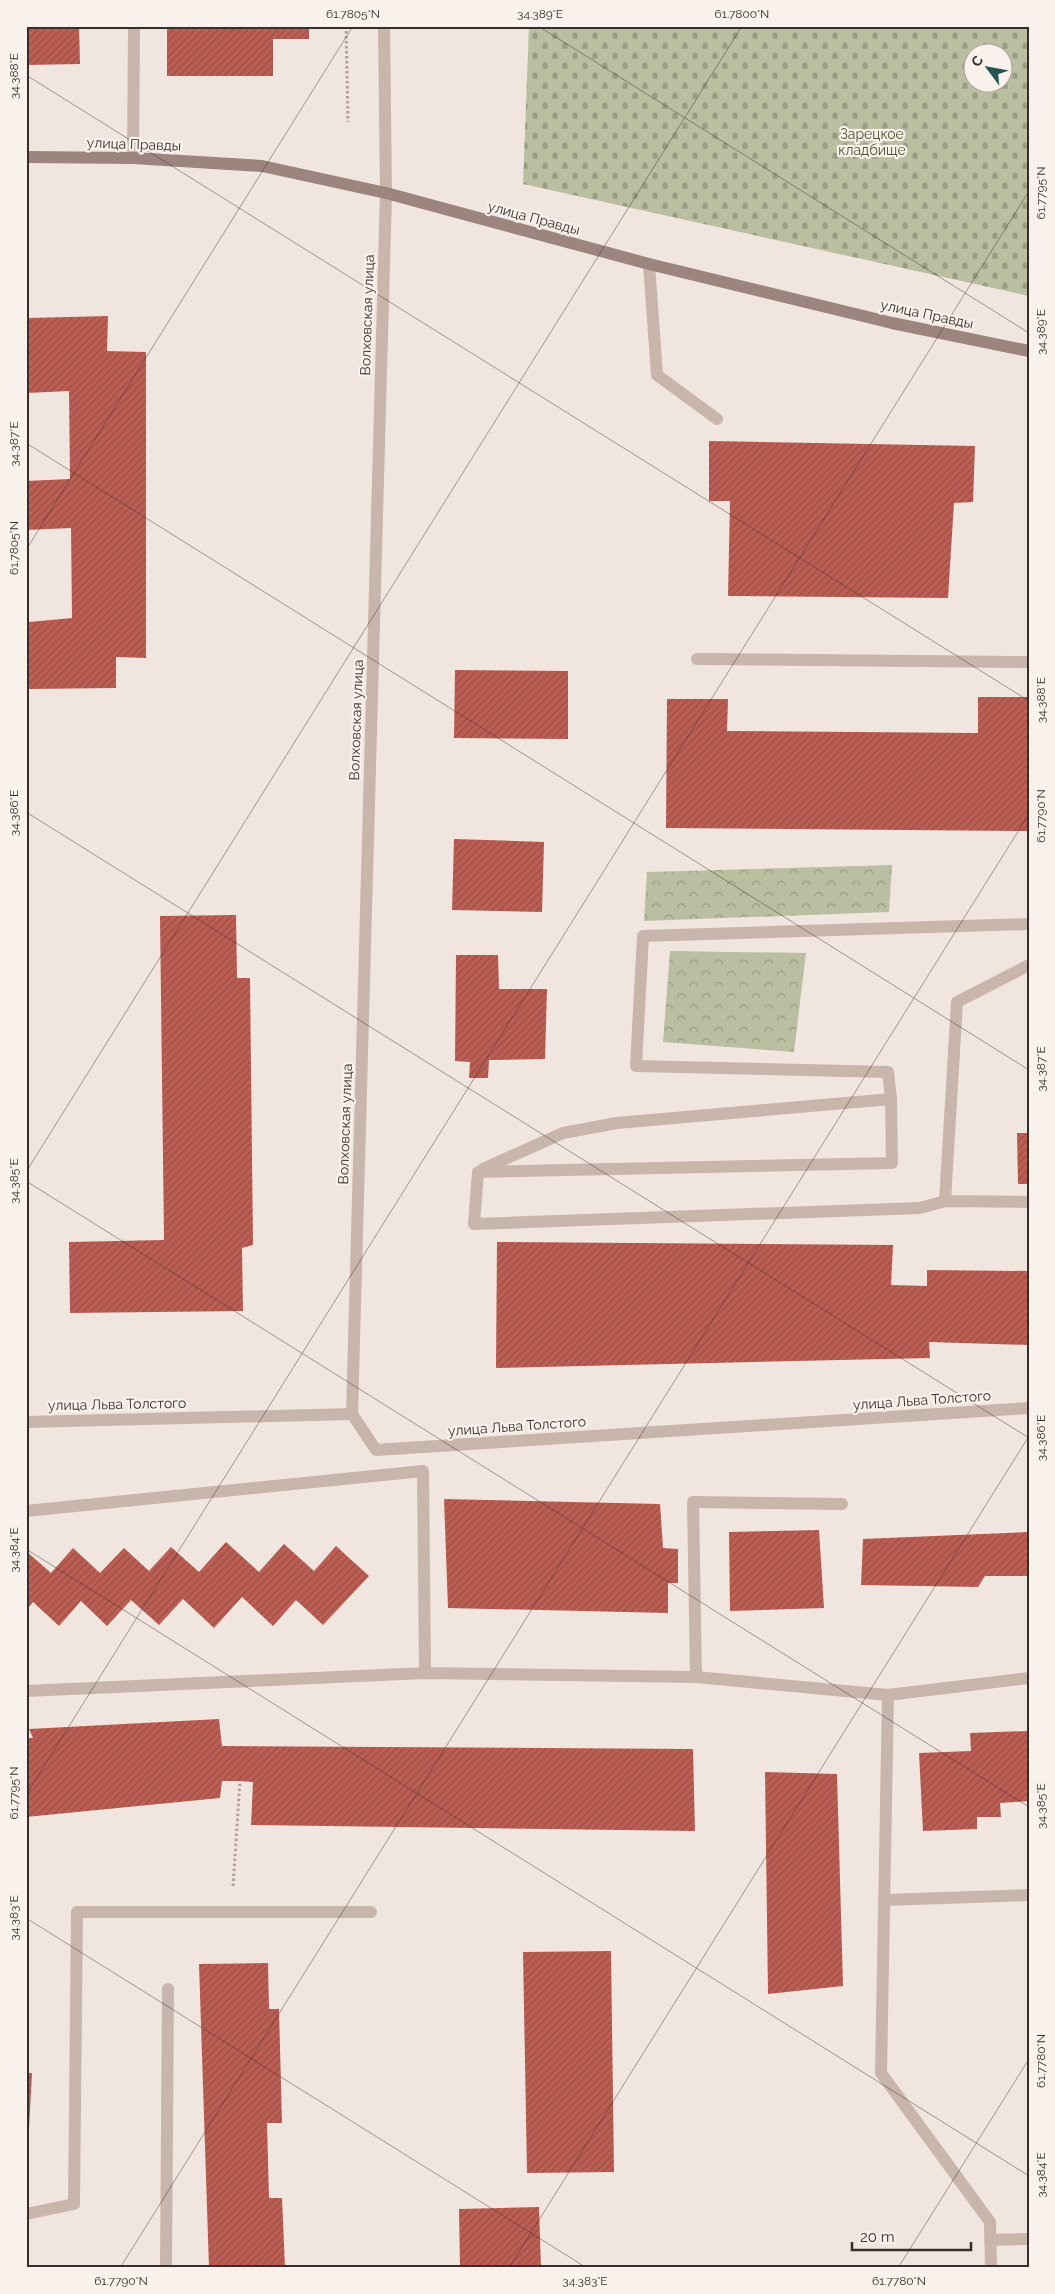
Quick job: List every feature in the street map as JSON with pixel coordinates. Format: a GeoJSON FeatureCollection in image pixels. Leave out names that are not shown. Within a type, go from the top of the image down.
{"type":"FeatureCollection","features":[{"type":"Feature","properties":{"kind":"main road","name":"улица Правды"},"geometry":{"type":"LineString","coordinates":[[26,157],[133,158],[262,166],[386,193],[649,264],[892,323],[1029,351]]}},
{"type":"Feature","properties":{"kind":"street"},"geometry":{"type":"LineString","coordinates":[[133,158],[134,26]]}},
{"type":"Feature","properties":{"kind":"street","name":"Волховская улица"},"geometry":{"type":"LineString","coordinates":[[352,1414],[386,193],[384,26]]}},
{"type":"Feature","properties":{"kind":"street"},"geometry":{"type":"LineString","coordinates":[[649,264],[657,375],[717,419]]}},
{"type":"Feature","properties":{"kind":"street"},"geometry":{"type":"LineString","coordinates":[[697,659],[1029,662]]}},
{"type":"Feature","properties":{"kind":"street"},"geometry":{"type":"LineString","coordinates":[[478,1172],[892,1163],[891,1099],[888,1072],[636,1066],[643,936],[1029,924]]}},
{"type":"Feature","properties":{"kind":"street"},"geometry":{"type":"LineString","coordinates":[[945,1201],[957,1002],[1029,965]]}},
{"type":"Feature","properties":{"kind":"street"},"geometry":{"type":"LineString","coordinates":[[478,1172],[563,1133],[616,1123],[891,1099]]}},
{"type":"Feature","properties":{"kind":"street"},"geometry":{"type":"LineString","coordinates":[[478,1172],[474,1224],[920,1208],[945,1201],[1029,1202]]}},
{"type":"Feature","properties":{"kind":"street","name":"улица Льва Толстого"},"geometry":{"type":"LineString","coordinates":[[26,1422],[352,1414],[376,1450],[1029,1408]]}},
{"type":"Feature","properties":{"kind":"street"},"geometry":{"type":"LineString","coordinates":[[26,1511],[423,1471],[425,1673]]}},
{"type":"Feature","properties":{"kind":"street"},"geometry":{"type":"LineString","coordinates":[[696,1678],[693,1502],[842,1504]]}},
{"type":"Feature","properties":{"kind":"street"},"geometry":{"type":"LineString","coordinates":[[26,1691],[425,1673],[696,1678],[888,1695],[1029,1678]]}},
{"type":"Feature","properties":{"kind":"street"},"geometry":{"type":"LineString","coordinates":[[888,1695],[881,2072],[990,2222],[991,2268]]}},
{"type":"Feature","properties":{"kind":"street"},"geometry":{"type":"LineString","coordinates":[[884,1900],[1029,1895]]}},
{"type":"Feature","properties":{"kind":"street"},"geometry":{"type":"LineString","coordinates":[[26,2214],[74,2204],[77,1912],[371,1912]]}},
{"type":"Feature","properties":{"kind":"street"},"geometry":{"type":"LineString","coordinates":[[166,2268],[168,1989]]}},
{"type":"Feature","properties":{"kind":"street"},"geometry":{"type":"LineString","coordinates":[[990,2240],[1029,2239]]}},
{"type":"Feature","properties":{"kind":"path"},"geometry":{"type":"LineString","coordinates":[[346,26],[348,122]]}},
{"type":"Feature","properties":{"kind":"path"},"geometry":{"type":"LineString","coordinates":[[231,1912],[240,1781]]}},
{"type":"Feature","properties":{"kind":"green space","name":"Зарецкое кладбище"},"geometry":{"type":"Polygon","coordinates":[[[529,26],[1029,26],[1029,296],[523,184],[529,26]]]}},
{"type":"Feature","properties":{"kind":"green space"},"geometry":{"type":"Polygon","coordinates":[[[892,865],[889,912],[644,921],[647,872],[892,865]]]}},
{"type":"Feature","properties":{"kind":"green space"},"geometry":{"type":"Polygon","coordinates":[[[670,951],[806,953],[794,1052],[663,1042],[670,951]]]}},
{"type":"Feature","properties":{"kind":"building"},"geometry":{"type":"Polygon","coordinates":[[[26,26],[79,26],[80,64],[26,65],[26,26]]]}},
{"type":"Feature","properties":{"kind":"building"},"geometry":{"type":"Polygon","coordinates":[[[167,26],[309,26],[309,39],[273,39],[273,76],[167,76],[167,26]]]}},
{"type":"Feature","properties":{"kind":"building"},"geometry":{"type":"Polygon","coordinates":[[[108,316],[107,351],[146,352],[146,658],[116,657],[116,688],[29,689],[29,622],[72,618],[71,528],[26,530],[26,481],[70,479],[69,391],[27,393],[28,318],[108,316]]]}},
{"type":"Feature","properties":{"kind":"building"},"geometry":{"type":"Polygon","coordinates":[[[709,441],[975,446],[973,502],[954,503],[948,598],[728,596],[730,501],[709,501],[709,441]]]}},
{"type":"Feature","properties":{"kind":"building"},"geometry":{"type":"Polygon","coordinates":[[[455,670],[568,671],[568,739],[454,738],[455,670]]]}},
{"type":"Feature","properties":{"kind":"building"},"geometry":{"type":"Polygon","coordinates":[[[978,697],[1029,697],[1029,831],[666,828],[667,699],[728,699],[727,731],[978,733],[978,697]]]}},
{"type":"Feature","properties":{"kind":"building"},"geometry":{"type":"Polygon","coordinates":[[[454,839],[544,842],[542,912],[452,910],[454,839]]]}},
{"type":"Feature","properties":{"kind":"building"},"geometry":{"type":"Polygon","coordinates":[[[236,915],[237,978],[250,978],[253,1245],[242,1248],[243,1311],[70,1313],[69,1242],[164,1240],[160,916],[236,915]]]}},
{"type":"Feature","properties":{"kind":"building"},"geometry":{"type":"Polygon","coordinates":[[[456,955],[498,955],[499,989],[547,989],[545,1059],[489,1060],[488,1078],[469,1078],[470,1062],[455,1061],[456,955]]]}},
{"type":"Feature","properties":{"kind":"building"},"geometry":{"type":"Polygon","coordinates":[[[1017,1133],[1029,1133],[1029,1184],[1018,1184],[1017,1133]]]}},
{"type":"Feature","properties":{"kind":"building"},"geometry":{"type":"Polygon","coordinates":[[[497,1242],[893,1245],[891,1285],[927,1286],[927,1270],[1029,1271],[1029,1345],[929,1342],[930,1358],[496,1368],[497,1242]]]}},
{"type":"Feature","properties":{"kind":"building"},"geometry":{"type":"Polygon","coordinates":[[[444,1499],[660,1504],[663,1548],[678,1549],[678,1583],[668,1583],[668,1613],[448,1608],[444,1499]]]}},
{"type":"Feature","properties":{"kind":"building"},"geometry":{"type":"Polygon","coordinates":[[[819,1530],[824,1608],[730,1611],[729,1532],[819,1530]]]}},
{"type":"Feature","properties":{"kind":"building"},"geometry":{"type":"Polygon","coordinates":[[[1029,1532],[1029,1576],[985,1576],[978,1587],[861,1585],[863,1539],[1029,1532]]]}},
{"type":"Feature","properties":{"kind":"building"},"geometry":{"type":"Polygon","coordinates":[[[226,1542],[259,1572],[284,1544],[314,1571],[336,1546],[369,1576],[323,1625],[296,1600],[273,1626],[242,1597],[214,1628],[183,1599],[159,1625],[131,1600],[107,1626],[81,1601],[59,1626],[33,1602],[26,1610],[26,1551],[51,1573],[73,1548],[100,1573],[124,1548],[149,1571],[171,1547],[199,1572],[226,1542]]]}},
{"type":"Feature","properties":{"kind":"building"},"geometry":{"type":"Polygon","coordinates":[[[219,1719],[222,1746],[693,1749],[695,1831],[251,1825],[253,1782],[240,1781],[222,1781],[220,1798],[26,1817],[26,1738],[33,1738],[29,1729],[219,1719]]]}},
{"type":"Feature","properties":{"kind":"building"},"geometry":{"type":"Polygon","coordinates":[[[1029,1731],[1029,1801],[1000,1803],[1001,1817],[977,1817],[977,1829],[923,1831],[919,1753],[971,1751],[970,1733],[1029,1731]]]}},
{"type":"Feature","properties":{"kind":"building"},"geometry":{"type":"Polygon","coordinates":[[[765,1772],[837,1774],[843,1986],[768,1994],[765,1772]]]}},
{"type":"Feature","properties":{"kind":"building"},"geometry":{"type":"Polygon","coordinates":[[[611,1951],[614,2172],[527,2173],[523,1952],[611,1951]]]}},
{"type":"Feature","properties":{"kind":"building"},"geometry":{"type":"Polygon","coordinates":[[[268,1963],[269,2009],[279,2009],[282,2123],[267,2123],[269,2198],[282,2198],[285,2268],[209,2268],[199,1964],[268,1963]]]}},
{"type":"Feature","properties":{"kind":"building"},"geometry":{"type":"Polygon","coordinates":[[[26,2073],[32,2073],[29,2129],[26,2129],[26,2073]]]}},
{"type":"Feature","properties":{"kind":"building"},"geometry":{"type":"Polygon","coordinates":[[[539,2207],[541,2268],[460,2268],[459,2209],[539,2207]]]}}]}
